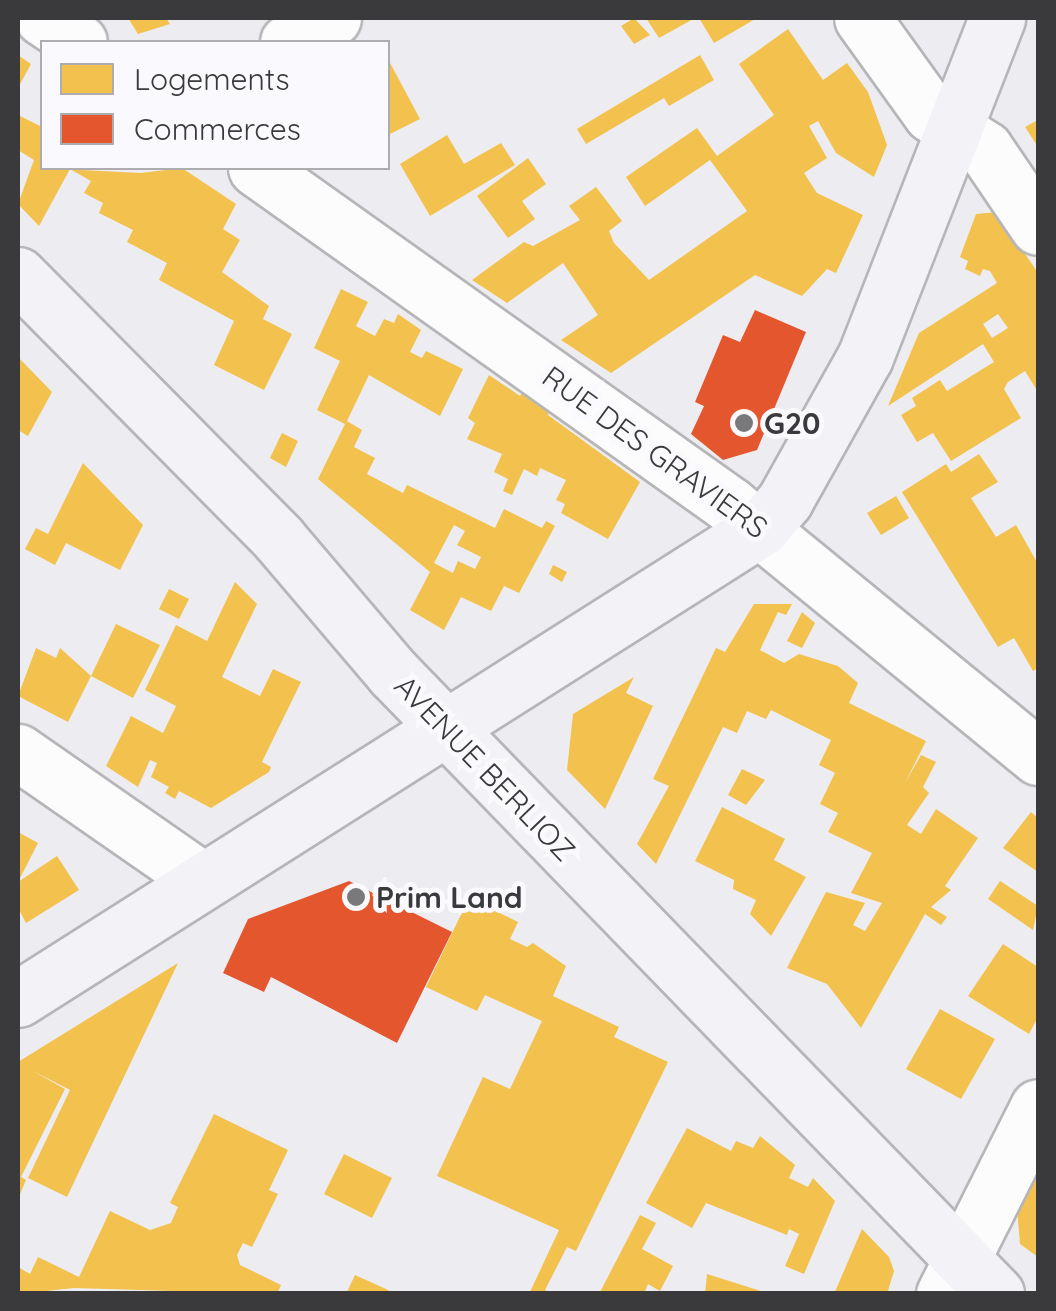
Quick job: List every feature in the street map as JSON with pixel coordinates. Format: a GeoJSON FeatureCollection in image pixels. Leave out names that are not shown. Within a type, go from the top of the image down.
{"type":"FeatureCollection","features":[{"type":"Feature","properties":{"kind":"main road"},"geometry":{"type":"LineString","coordinates":[[18,999],[760,528],[785,500],[865,356],[997,18]]}},
{"type":"Feature","properties":{"kind":"main road","name":"AVENUE BERLIOZ"},"geometry":{"type":"LineString","coordinates":[[18,276],[279,539],[446,728],[966,1281]]}},
{"type":"Feature","properties":{"kind":"street"},"geometry":{"type":"LineString","coordinates":[[43,18],[76,40]]}},
{"type":"Feature","properties":{"kind":"street"},"geometry":{"type":"LineString","coordinates":[[292,40],[333,18]]}},
{"type":"Feature","properties":{"kind":"street"},"geometry":{"type":"LineString","coordinates":[[862,18],[931,114],[985,149],[1038,227]]}},
{"type":"Feature","properties":{"kind":"street","name":"RUE DES GRAVIERS"},"geometry":{"type":"LineString","coordinates":[[259,170],[760,528],[1038,757]]}},
{"type":"Feature","properties":{"kind":"street"},"geometry":{"type":"LineString","coordinates":[[18,752],[202,880]]}},
{"type":"Feature","properties":{"kind":"street"},"geometry":{"type":"LineString","coordinates":[[966,1281],[1038,1107]]}},
{"type":"Feature","properties":{"kind":"building: Logements"},"geometry":{"type":"Polygon","coordinates":[[[128,18],[166,18],[170,24],[138,34],[128,18]]]}},
{"type":"Feature","properties":{"kind":"building: Logements"},"geometry":{"type":"Polygon","coordinates":[[[634,18],[650,35],[634,44],[621,26],[634,18]]]}},
{"type":"Feature","properties":{"kind":"building: Logements"},"geometry":{"type":"Polygon","coordinates":[[[646,18],[695,18],[659,38],[646,18]]]}},
{"type":"Feature","properties":{"kind":"building: Logements"},"geometry":{"type":"Polygon","coordinates":[[[699,18],[757,18],[714,43],[699,18]]]}},
{"type":"Feature","properties":{"kind":"building: Logements"},"geometry":{"type":"Polygon","coordinates":[[[788,29],[823,80],[847,63],[868,92],[887,145],[874,177],[836,153],[818,121],[809,126],[827,158],[804,173],[817,193],[863,215],[836,273],[827,269],[802,296],[755,275],[611,373],[561,340],[598,315],[563,263],[507,303],[472,280],[524,242],[533,246],[580,220],[569,206],[596,187],[622,221],[609,231],[614,243],[649,280],[747,211],[710,160],[645,206],[626,177],[697,128],[717,156],[774,115],[739,64],[788,29]]]}},
{"type":"Feature","properties":{"kind":"building: Logements"},"geometry":{"type":"Polygon","coordinates":[[[18,55],[31,64],[18,88],[18,55]]]}},
{"type":"Feature","properties":{"kind":"building: Logements"},"geometry":{"type":"Polygon","coordinates":[[[700,55],[714,80],[669,106],[664,98],[586,144],[577,129],[700,55]]]}},
{"type":"Feature","properties":{"kind":"building: Logements"},"geometry":{"type":"Polygon","coordinates":[[[390,63],[420,119],[390,134],[390,63]]]}},
{"type":"Feature","properties":{"kind":"building: Logements"},"geometry":{"type":"Polygon","coordinates":[[[18,115],[40,126],[40,170],[69,170],[39,226],[18,204],[34,160],[18,150],[18,115]]]}},
{"type":"Feature","properties":{"kind":"building: Logements"},"geometry":{"type":"Polygon","coordinates":[[[1038,120],[1038,147],[1025,127],[1038,120]]]}},
{"type":"Feature","properties":{"kind":"building: Logements"},"geometry":{"type":"Polygon","coordinates":[[[447,135],[464,164],[501,143],[515,165],[430,216],[400,164],[447,135]]]}},
{"type":"Feature","properties":{"kind":"building: Logements"},"geometry":{"type":"Polygon","coordinates":[[[528,158],[546,184],[522,201],[535,219],[508,238],[477,196],[528,158]]]}},
{"type":"Feature","properties":{"kind":"building: Logements"},"geometry":{"type":"Polygon","coordinates":[[[73,170],[185,170],[236,204],[223,229],[240,240],[222,272],[269,306],[263,319],[292,334],[264,390],[214,365],[234,321],[159,280],[167,263],[127,242],[133,230],[99,213],[103,203],[84,193],[91,181],[73,170]]]}},
{"type":"Feature","properties":{"kind":"building: Logements"},"geometry":{"type":"Polygon","coordinates":[[[997,212],[1038,273],[1038,392],[1025,371],[1008,382],[1004,389],[1021,418],[951,461],[933,433],[917,442],[901,415],[916,406],[912,398],[940,380],[947,391],[994,362],[983,344],[888,406],[919,333],[997,283],[990,271],[983,269],[980,276],[965,269],[968,261],[960,257],[976,214],[997,212]],[[998,314],[983,324],[992,338],[1008,328],[998,314]]]}},
{"type":"Feature","properties":{"kind":"building: Logements"},"geometry":{"type":"Polygon","coordinates":[[[341,289],[368,302],[356,326],[375,336],[384,319],[394,323],[398,314],[421,330],[410,352],[422,358],[426,351],[463,369],[440,416],[369,375],[347,421],[362,430],[354,447],[375,458],[367,474],[403,493],[407,485],[495,528],[504,509],[542,528],[546,521],[555,526],[519,593],[504,586],[491,611],[461,597],[444,630],[410,610],[430,572],[318,479],[345,424],[317,410],[340,361],[314,348],[341,289]],[[454,525],[434,563],[453,573],[458,561],[475,569],[481,557],[457,545],[465,531],[454,525]]]}},
{"type":"Feature","properties":{"kind":"building: Logements"},"geometry":{"type":"Polygon","coordinates":[[[18,357],[52,392],[28,436],[18,430],[18,357]]]}},
{"type":"Feature","properties":{"kind":"building: Logements"},"geometry":{"type":"Polygon","coordinates":[[[489,375],[520,396],[525,388],[551,408],[548,415],[640,482],[608,539],[561,513],[565,504],[556,500],[566,480],[540,468],[537,476],[524,469],[512,495],[503,491],[508,479],[494,472],[502,454],[467,439],[475,423],[468,418],[489,375]]]}},
{"type":"Feature","properties":{"kind":"building: Logements"},"geometry":{"type":"Polygon","coordinates":[[[282,433],[298,441],[286,467],[270,458],[282,433]]]}},
{"type":"Feature","properties":{"kind":"building: Logements"},"geometry":{"type":"Polygon","coordinates":[[[979,454],[998,482],[971,498],[996,537],[1016,525],[1038,564],[1038,668],[1033,671],[1014,638],[998,647],[902,492],[946,464],[951,472],[979,454]]]}},
{"type":"Feature","properties":{"kind":"building: Logements"},"geometry":{"type":"Polygon","coordinates":[[[83,463],[143,525],[120,570],[66,543],[55,565],[25,549],[36,528],[48,534],[83,463]]]}},
{"type":"Feature","properties":{"kind":"building: Logements"},"geometry":{"type":"Polygon","coordinates":[[[896,496],[909,518],[881,535],[867,513],[896,496]]]}},
{"type":"Feature","properties":{"kind":"building: Logements"},"geometry":{"type":"Polygon","coordinates":[[[553,565],[567,572],[562,582],[549,574],[553,565]]]}},
{"type":"Feature","properties":{"kind":"building: Logements"},"geometry":{"type":"Polygon","coordinates":[[[235,582],[257,604],[222,677],[260,696],[273,669],[301,682],[262,762],[271,767],[269,772],[211,808],[179,791],[175,799],[165,793],[169,787],[151,777],[157,763],[150,760],[138,787],[106,766],[131,716],[163,733],[176,706],[145,690],[176,625],[207,641],[235,582]]]}},
{"type":"Feature","properties":{"kind":"building: Logements"},"geometry":{"type":"Polygon","coordinates":[[[169,589],[189,599],[179,619],[159,609],[169,589]]]}},
{"type":"Feature","properties":{"kind":"building: Logements"},"geometry":{"type":"Polygon","coordinates":[[[754,604],[792,604],[786,615],[778,612],[760,650],[784,663],[799,654],[838,666],[858,683],[849,703],[926,741],[905,783],[921,755],[936,762],[923,787],[929,793],[907,825],[921,834],[936,809],[978,838],[945,886],[951,890],[931,907],[947,917],[941,925],[925,914],[861,1028],[827,984],[787,968],[826,892],[865,903],[853,925],[865,931],[882,903],[851,893],[872,853],[828,832],[838,813],[820,804],[835,773],[819,765],[831,740],[771,710],[766,719],[747,711],[737,733],[723,727],[656,864],[637,844],[669,786],[653,779],[716,648],[725,652],[754,604]]]}},
{"type":"Feature","properties":{"kind":"building: Logements"},"geometry":{"type":"Polygon","coordinates":[[[802,612],[815,623],[802,648],[787,641],[802,612]]]}},
{"type":"Feature","properties":{"kind":"building: Logements"},"geometry":{"type":"Polygon","coordinates":[[[116,624],[160,645],[133,698],[91,676],[116,624]]]}},
{"type":"Feature","properties":{"kind":"building: Logements"},"geometry":{"type":"Polygon","coordinates":[[[36,648],[56,658],[60,648],[91,676],[68,722],[18,696],[36,648]]]}},
{"type":"Feature","properties":{"kind":"building: Logements"},"geometry":{"type":"Polygon","coordinates":[[[634,677],[626,693],[653,706],[605,809],[567,770],[573,714],[634,677]]]}},
{"type":"Feature","properties":{"kind":"building: Logements"},"geometry":{"type":"Polygon","coordinates":[[[742,769],[765,780],[746,805],[728,795],[742,769]]]}},
{"type":"Feature","properties":{"kind":"building: Logements"},"geometry":{"type":"Polygon","coordinates":[[[722,807],[785,839],[774,860],[806,877],[771,936],[750,914],[756,900],[733,889],[734,880],[695,861],[722,807]]]}},
{"type":"Feature","properties":{"kind":"building: Logements"},"geometry":{"type":"Polygon","coordinates":[[[1031,812],[1038,818],[1038,872],[1003,848],[1031,812]]]}},
{"type":"Feature","properties":{"kind":"building: Logements"},"geometry":{"type":"Polygon","coordinates":[[[18,832],[38,843],[18,882],[18,832]]]}},
{"type":"Feature","properties":{"kind":"building: Logements"},"geometry":{"type":"Polygon","coordinates":[[[57,856],[79,890],[26,923],[18,908],[18,882],[57,856]]]}},
{"type":"Feature","properties":{"kind":"building: Logements"},"geometry":{"type":"Polygon","coordinates":[[[1000,881],[1038,906],[1033,930],[988,899],[1000,881]]]}},
{"type":"Feature","properties":{"kind":"building: Logements"},"geometry":{"type":"Polygon","coordinates":[[[469,898],[518,922],[510,939],[527,947],[533,943],[566,966],[553,996],[619,1027],[614,1037],[668,1062],[576,1251],[567,1247],[545,1290],[553,1294],[529,1294],[559,1230],[437,1176],[483,1077],[510,1089],[542,1021],[485,995],[477,1011],[426,987],[469,898]]]}},
{"type":"Feature","properties":{"kind":"building: Logements"},"geometry":{"type":"Polygon","coordinates":[[[1003,944],[1038,967],[1038,1017],[1029,1034],[968,996],[1003,944]]]}},
{"type":"Feature","properties":{"kind":"building: Logements"},"geometry":{"type":"Polygon","coordinates":[[[178,963],[67,1197],[28,1178],[70,1090],[31,1070],[65,1089],[21,1177],[26,1180],[18,1199],[18,1062],[178,963]]]}},
{"type":"Feature","properties":{"kind":"building: Logements"},"geometry":{"type":"Polygon","coordinates":[[[940,1009],[995,1039],[961,1099],[906,1069],[940,1009]]]}},
{"type":"Feature","properties":{"kind":"building: Logements"},"geometry":{"type":"Polygon","coordinates":[[[214,1114],[288,1150],[269,1190],[278,1194],[252,1247],[243,1243],[237,1255],[240,1265],[281,1285],[277,1294],[74,1288],[18,1294],[18,1267],[30,1274],[38,1257],[79,1277],[110,1211],[150,1230],[171,1223],[178,1207],[170,1203],[214,1114]]]}},
{"type":"Feature","properties":{"kind":"building: Logements"},"geometry":{"type":"Polygon","coordinates":[[[687,1128],[731,1151],[736,1141],[753,1148],[760,1136],[795,1165],[789,1178],[808,1187],[813,1178],[835,1201],[804,1274],[785,1266],[799,1234],[789,1229],[787,1235],[706,1203],[692,1228],[646,1203],[687,1128]]]}},
{"type":"Feature","properties":{"kind":"building: Logements"},"geometry":{"type":"Polygon","coordinates":[[[344,1154],[392,1178],[372,1218],[324,1194],[344,1154]]]}},
{"type":"Feature","properties":{"kind":"building: Logements"},"geometry":{"type":"Polygon","coordinates":[[[1038,1169],[1038,1257],[1020,1244],[1017,1208],[1038,1169]]]}},
{"type":"Feature","properties":{"kind":"building: Logements"},"geometry":{"type":"Polygon","coordinates":[[[640,1215],[656,1223],[642,1249],[673,1266],[660,1291],[648,1284],[644,1294],[599,1294],[640,1215]]]}},
{"type":"Feature","properties":{"kind":"building: Logements"},"geometry":{"type":"Polygon","coordinates":[[[862,1229],[889,1257],[894,1271],[887,1294],[834,1294],[862,1229]]]}},
{"type":"Feature","properties":{"kind":"building: Logements"},"geometry":{"type":"Polygon","coordinates":[[[707,1274],[767,1293],[767,1294],[705,1294],[707,1274]]]}},
{"type":"Feature","properties":{"kind":"building: Logements"},"geometry":{"type":"Polygon","coordinates":[[[355,1275],[386,1289],[395,1294],[346,1294],[355,1275]]]}},
{"type":"Feature","properties":{"kind":"building: Commerces"},"geometry":{"type":"Polygon","coordinates":[[[755,310],[806,332],[757,450],[723,460],[691,434],[704,406],[695,402],[723,335],[740,342],[755,310]]]}},
{"type":"Feature","properties":{"kind":"building: Commerces"},"geometry":{"type":"Polygon","coordinates":[[[349,881],[452,932],[397,1043],[271,977],[264,992],[223,973],[248,919],[349,881]]]}},
{"type":"Feature","properties":{"kind":"place","name":"G20"},"geometry":{"type":"Point","coordinates":[744,423]}},
{"type":"Feature","properties":{"kind":"place","name":"Prim Land"},"geometry":{"type":"Point","coordinates":[356,897]}}]}
